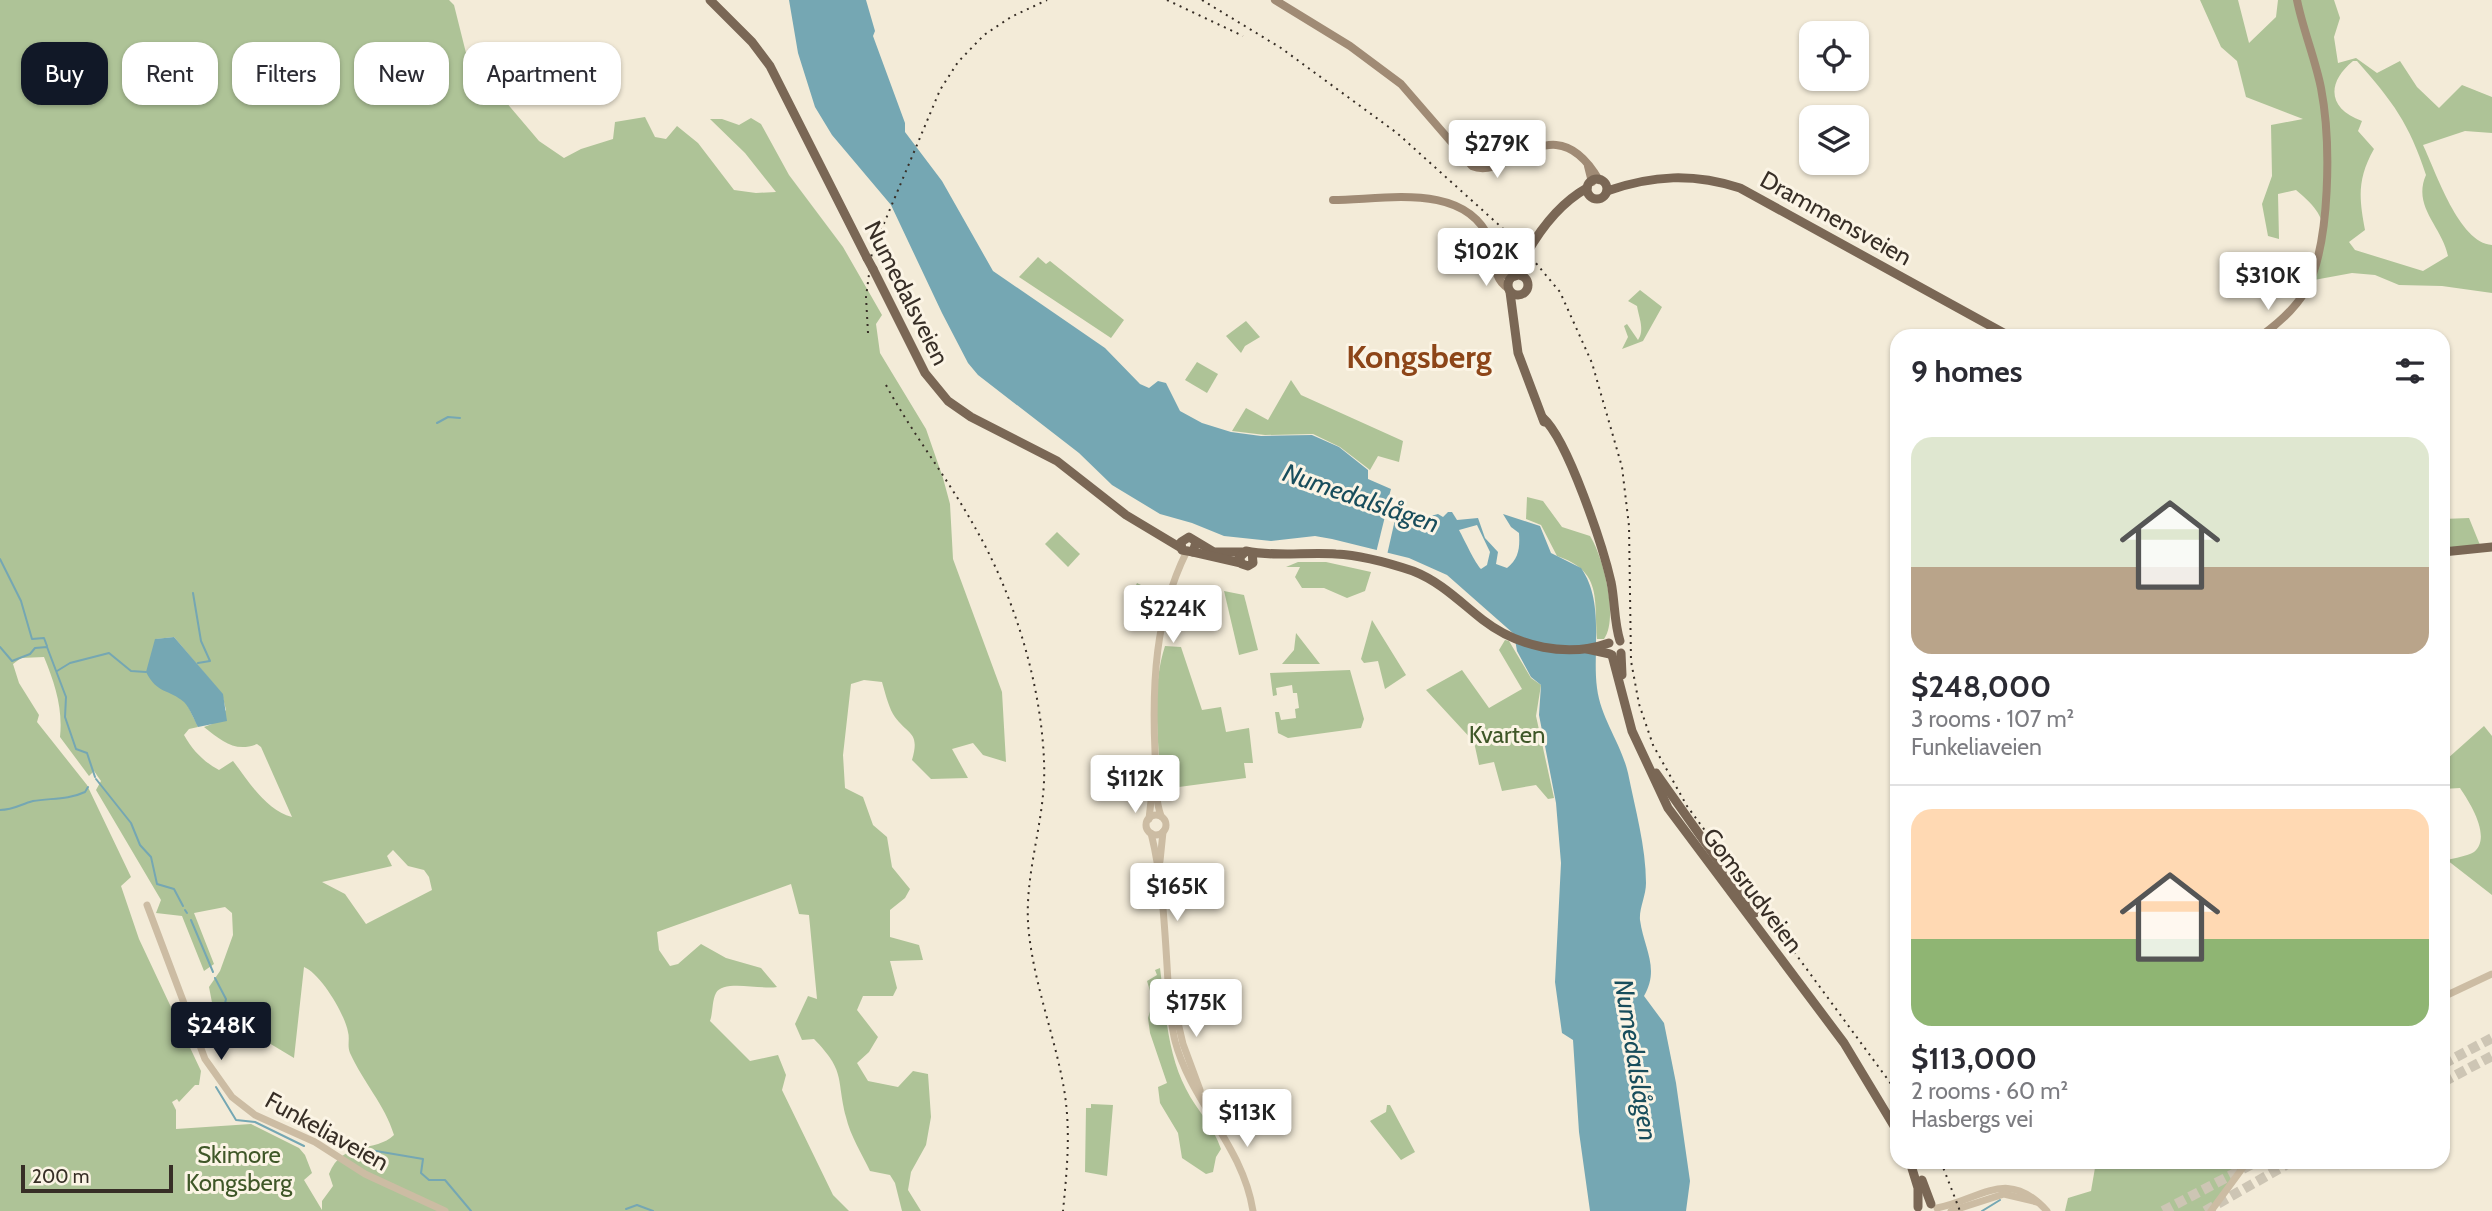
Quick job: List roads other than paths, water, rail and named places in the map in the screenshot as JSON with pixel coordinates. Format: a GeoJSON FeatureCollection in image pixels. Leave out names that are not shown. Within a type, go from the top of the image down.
{"type":"FeatureCollection","features":[{"type":"Feature","properties":{"kind":"main road","name":"Numedalsveien"},"geometry":{"type":"LineString","coordinates":[[710,0],[752,42],[770,66],[925,373],[948,401],[971,417],[1049,456],[1115,507],[1187,551],[1248,566],[1253,563]]}},
{"type":"Feature","properties":{"kind":"main road"},"geometry":{"type":"LineString","coordinates":[[1275,0],[1350,46],[1401,84],[1426,110],[1466,161],[1478,168],[1491,167],[1541,146],[1572,150],[1588,163],[1598,184],[1591,198]]}},
{"type":"Feature","properties":{"kind":"main road"},"geometry":{"type":"LineString","coordinates":[[2270,329],[2288,314],[2306,289],[2317,260],[2327,162],[2325,112],[2318,75],[2297,0]]}},
{"type":"Feature","properties":{"kind":"main road","name":"Drammensveien"},"geometry":{"type":"LineString","coordinates":[[1509,290],[1513,277],[1538,233],[1556,214],[1598,184],[1685,177],[1714,181],[1749,191],[1995,329]]}},
{"type":"Feature","properties":{"kind":"main road","name":"Drammensveien"},"geometry":{"type":"LineString","coordinates":[[1556,214],[1591,198],[1600,198],[1598,184]]}},
{"type":"Feature","properties":{"kind":"main road"},"geometry":{"type":"LineString","coordinates":[[1333,200],[1447,202],[1476,220],[1490,240],[1497,279],[1509,290],[1523,294]]}},
{"type":"Feature","properties":{"kind":"main road"},"geometry":{"type":"LineString","coordinates":[[1512,320],[1527,289],[1525,255]]}},
{"type":"Feature","properties":{"kind":"main road"},"geometry":{"type":"LineString","coordinates":[[1497,271],[1526,280]]}},
{"type":"Feature","properties":{"kind":"main road","name":"Gomsrudveien"},"geometry":{"type":"LineString","coordinates":[[1509,290],[1521,364],[1555,449],[1576,482],[1608,569],[1615,621],[1612,648],[1632,731],[1668,808],[1844,1043],[1890,1119]]}},
{"type":"Feature","properties":{"kind":"main road","name":"Numedalsveien"},"geometry":{"type":"LineString","coordinates":[[1150,528],[1196,542]]}},
{"type":"Feature","properties":{"kind":"main road"},"geometry":{"type":"LineString","coordinates":[[1185,538],[1187,551]]}},
{"type":"Feature","properties":{"kind":"main road"},"geometry":{"type":"LineString","coordinates":[[1187,551],[1196,542],[1214,552],[1359,557],[1423,575],[1508,636],[1539,646],[1612,648]]}},
{"type":"Feature","properties":{"kind":"main road"},"geometry":{"type":"LineString","coordinates":[[2450,551],[2492,547]]}},
{"type":"Feature","properties":{"kind":"main road"},"geometry":{"type":"LineString","coordinates":[[1241,563],[1247,552]]}},
{"type":"Feature","properties":{"kind":"main road"},"geometry":{"type":"LineString","coordinates":[[1247,552],[1253,563],[1304,555]]}},
{"type":"Feature","properties":{"kind":"main road","name":"Gomsrudveien"},"geometry":{"type":"LineString","coordinates":[[1612,648],[1629,706],[1659,778],[1848,1040],[1890,1108]]}},
{"type":"Feature","properties":{"kind":"main road"},"geometry":{"type":"LineString","coordinates":[[1912,1169],[1918,1188],[1917,1209],[1936,1208],[1919,1169]]}},
{"type":"Feature","properties":{"kind":"street"},"geometry":{"type":"LineString","coordinates":[[1187,551],[1168,604],[1156,657],[1152,795],[1147,826],[1159,865],[1169,984],[1185,1052],[1203,1101],[1236,1159],[1253,1211]]}},
{"type":"Feature","properties":{"kind":"street"},"geometry":{"type":"LineString","coordinates":[[1153,735],[1161,816],[1166,824],[1159,865]]}},
{"type":"Feature","properties":{"kind":"street"},"geometry":{"type":"LineString","coordinates":[[1149,819],[1161,816]]}},
{"type":"Feature","properties":{"kind":"street"},"geometry":{"type":"LineString","coordinates":[[1151,833],[1163,832]]}},
{"type":"Feature","properties":{"kind":"street","name":"Funkeliaveien"},"geometry":{"type":"LineString","coordinates":[[147,905],[202,1053],[225,1090],[255,1115],[315,1142],[373,1179],[445,1211]]}},
{"type":"Feature","properties":{"kind":"street"},"geometry":{"type":"LineString","coordinates":[[2450,994],[2492,974]]}},
{"type":"Feature","properties":{"kind":"street"},"geometry":{"type":"LineString","coordinates":[[2211,1211],[2242,1169]]}},
{"type":"Feature","properties":{"kind":"street"},"geometry":{"type":"LineString","coordinates":[[1936,1208],[2001,1188],[2025,1192],[2047,1211]]}},
{"type":"Feature","properties":{"kind":"street"},"geometry":{"type":"LineString","coordinates":[[1951,1211],[2004,1194],[2040,1203]]}},
{"type":"Feature","properties":{"kind":"water","name":"Numedalslågen"},"geometry":{"type":"Polygon","coordinates":[[[789,0],[866,0],[875,31],[873,36],[905,123],[905,132],[942,181],[993,271],[1105,348],[1140,384],[1149,388],[1158,381],[1166,383],[1180,411],[1202,423],[1231,432],[1261,436],[1312,435],[1339,447],[1368,470],[1368,479],[1391,489],[1388,500],[1399,504],[1397,510],[1393,510],[1409,522],[1438,514],[1443,517],[1448,512],[1452,512],[1457,520],[1478,518],[1485,538],[1498,552],[1496,564],[1507,568],[1514,561],[1519,548],[1519,533],[1511,527],[1503,514],[1540,526],[1551,553],[1581,568],[1593,596],[1599,699],[1625,762],[1642,842],[1646,883],[1640,920],[1651,967],[1649,986],[1644,996],[1664,1023],[1676,1083],[1690,1181],[1686,1211],[1590,1211],[1579,1132],[1573,1040],[1562,1033],[1555,982],[1561,863],[1556,803],[1539,715],[1541,685],[1531,677],[1517,651],[1514,634],[1447,575],[1409,558],[1315,536],[1271,541],[1224,536],[1160,514],[1112,485],[1079,453],[978,375],[968,363],[891,205],[832,135],[815,107],[798,53],[789,0]],[[1477,525],[1459,530],[1481,569],[1487,565],[1490,552],[1477,525]]]}},
{"type":"Feature","properties":{"kind":"water"},"geometry":{"type":"Polygon","coordinates":[[[174,637],[223,694],[227,721],[198,727],[184,702],[159,688],[150,679],[146,672],[155,639],[174,637]]]}},
{"type":"Feature","properties":{"kind":"waterway"},"geometry":{"type":"LineString","coordinates":[[437,423],[448,417],[460,418]]}},
{"type":"Feature","properties":{"kind":"waterway"},"geometry":{"type":"LineString","coordinates":[[0,559],[21,601],[32,639],[44,638],[47,646]]}},
{"type":"Feature","properties":{"kind":"waterway"},"geometry":{"type":"LineString","coordinates":[[193,593],[201,641],[210,661],[198,663]]}},
{"type":"Feature","properties":{"kind":"waterway"},"geometry":{"type":"LineString","coordinates":[[0,647],[12,661],[30,654],[35,648],[47,647],[66,697],[65,717],[76,749],[87,753],[95,777]]}},
{"type":"Feature","properties":{"kind":"waterway"},"geometry":{"type":"LineString","coordinates":[[57,671],[70,663],[109,653],[131,671],[146,672]]}},
{"type":"Feature","properties":{"kind":"waterway"},"geometry":{"type":"LineString","coordinates":[[96,779],[131,823],[140,845],[151,857],[157,884],[174,889],[183,906]]}},
{"type":"Feature","properties":{"kind":"waterway"},"geometry":{"type":"LineString","coordinates":[[0,810],[33,801],[72,796],[85,792],[88,787]]}},
{"type":"Feature","properties":{"kind":"waterway"},"geometry":{"type":"LineString","coordinates":[[191,920],[213,972]]}},
{"type":"Feature","properties":{"kind":"waterway"},"geometry":{"type":"LineString","coordinates":[[215,978],[226,999],[221,1021]]}},
{"type":"Feature","properties":{"kind":"waterway"},"geometry":{"type":"LineString","coordinates":[[216,1087],[236,1120],[255,1122],[304,1146]]}},
{"type":"Feature","properties":{"kind":"waterway"},"geometry":{"type":"LineString","coordinates":[[370,1150],[423,1159],[421,1173],[429,1180],[445,1180],[471,1211]]}},
{"type":"Feature","properties":{"kind":"waterway"},"geometry":{"type":"LineString","coordinates":[[1982,1211],[2000,1200]]}},
{"type":"Feature","properties":{"kind":"waterway"},"geometry":{"type":"LineString","coordinates":[[626,1209],[637,1205],[653,1211]]}},
{"type":"Feature","properties":{"kind":"tunnel"},"geometry":{"type":"LineString","coordinates":[[2450,1060],[2492,1038]]}},
{"type":"Feature","properties":{"kind":"tunnel"},"geometry":{"type":"LineString","coordinates":[[2450,1078],[2492,1056]]}},
{"type":"Feature","properties":{"kind":"tunnel"},"geometry":{"type":"LineString","coordinates":[[2163,1211],[2243,1169]]}},
{"type":"Feature","properties":{"kind":"tunnel"},"geometry":{"type":"LineString","coordinates":[[2205,1211],[2279,1169]]}},
{"type":"Feature","properties":{"kind":"railway"},"geometry":{"type":"LineString","coordinates":[[868,333],[866,297],[872,252],[940,90],[958,62],[984,35],[1011,17],[1047,0]]}},
{"type":"Feature","properties":{"kind":"railway"},"geometry":{"type":"LineString","coordinates":[[1167,0],[1243,36]]}},
{"type":"Feature","properties":{"kind":"railway"},"geometry":{"type":"LineString","coordinates":[[1202,0],[1281,48],[1397,133],[1520,244],[1560,292],[1592,363],[1622,467],[1629,526],[1631,661],[1639,704],[1653,745],[1687,806],[1890,1082]]}},
{"type":"Feature","properties":{"kind":"railway"},"geometry":{"type":"LineString","coordinates":[[886,385],[963,506],[987,550],[1012,608],[1031,669],[1042,731],[1044,783],[1031,869],[1029,934],[1066,1104],[1068,1150],[1063,1211]]}},
{"type":"Feature","properties":{"kind":"railway"},"geometry":{"type":"LineString","coordinates":[[1944,1169],[1960,1211]]}},
{"type":"Feature","properties":{"kind":"district","name":"Kongsberg"},"geometry":{"type":"Point","coordinates":[1419,356]}},
{"type":"Feature","properties":{"kind":"park label","name":"Kvarten"},"geometry":{"type":"Point","coordinates":[1507,734]}},
{"type":"Feature","properties":{"kind":"park label","name":"Skimore Kongsberg"},"geometry":{"type":"Point","coordinates":[239,1168]}}]}
